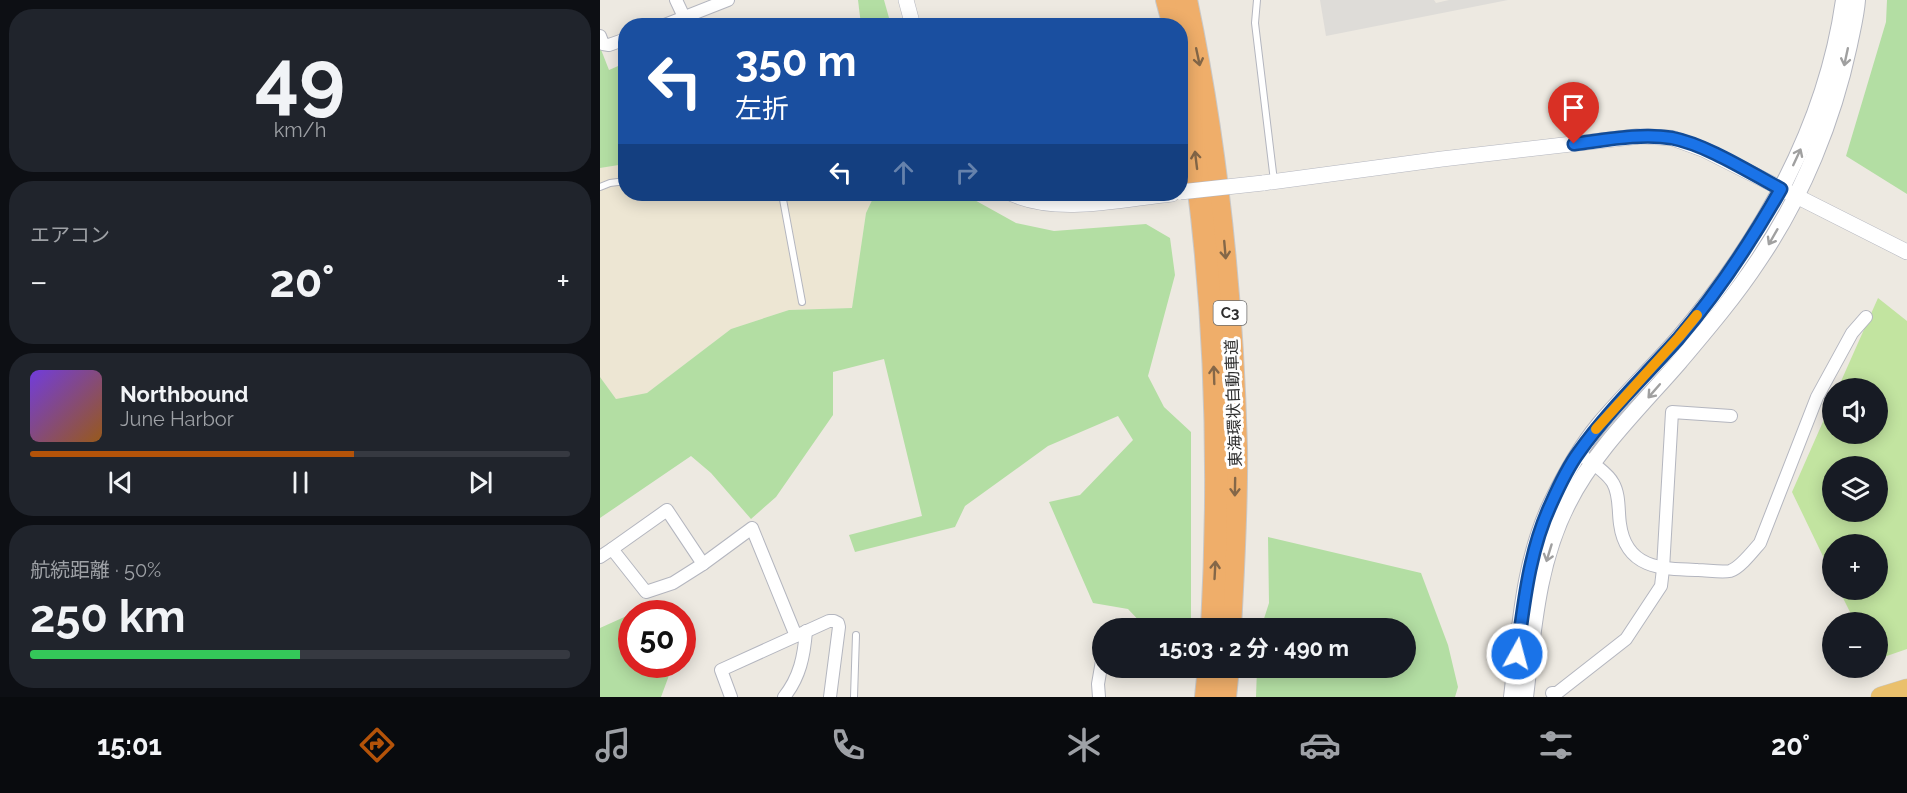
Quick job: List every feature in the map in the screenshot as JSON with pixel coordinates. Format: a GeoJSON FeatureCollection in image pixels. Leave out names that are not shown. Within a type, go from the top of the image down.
{"type":"FeatureCollection","features":[{"type":"Feature","properties":{"kind":"highway"},"geometry":{"type":"LineString","coordinates":[[1167,0],[1171,18]]}},
{"type":"Feature","properties":{"kind":"highway","name":"東海環状自動車道"},"geometry":{"type":"LineString","coordinates":[[1186,0],[1212,140],[1229,297],[1236,449],[1230,618]]}},
{"type":"Feature","properties":{"kind":"highway","name":"東海環状自動車道"},"geometry":{"type":"LineString","coordinates":[[1188,113],[1197,172],[1211,302],[1217,445],[1217,540],[1213,618]]}},
{"type":"Feature","properties":{"kind":"highway"},"geometry":{"type":"LineString","coordinates":[[1206,697],[1208,678]]}},
{"type":"Feature","properties":{"kind":"highway"},"geometry":{"type":"LineString","coordinates":[[1225,697],[1227,678]]}},
{"type":"Feature","properties":{"kind":"highway"},"geometry":{"type":"LineString","coordinates":[[1881,697],[1907,689]]}},
{"type":"Feature","properties":{"kind":"main road"},"geometry":{"type":"LineString","coordinates":[[1525,697],[1539,589],[1548,555],[1567,505],[1592,463],[1728,303],[1760,259],[1788,193],[1813,120],[1833,54],[1844,0]]}},
{"type":"Feature","properties":{"kind":"main road"},"geometry":{"type":"LineString","coordinates":[[1512,697],[1523,607],[1533,553],[1551,504],[1578,453],[1599,425],[1679,337],[1717,290],[1788,193],[1824,132],[1842,77],[1857,0]]}},
{"type":"Feature","properties":{"kind":"street"},"geometry":{"type":"LineString","coordinates":[[676,0],[684,17],[728,0]]}},
{"type":"Feature","properties":{"kind":"street"},"geometry":{"type":"LineString","coordinates":[[906,0],[911,18]]}},
{"type":"Feature","properties":{"kind":"street"},"geometry":{"type":"LineString","coordinates":[[600,36],[603,44],[609,45],[618,42]]}},
{"type":"Feature","properties":{"kind":"street"},"geometry":{"type":"LineString","coordinates":[[1188,191],[1641,136],[1672,138],[1705,150],[1907,252]]}},
{"type":"Feature","properties":{"kind":"street"},"geometry":{"type":"LineString","coordinates":[[1035,201],[1078,205],[1112,201]]}},
{"type":"Feature","properties":{"kind":"street"},"geometry":{"type":"LineString","coordinates":[[1578,453],[1613,483],[1624,541],[1640,560],[1664,569],[1731,571],[1760,543],[1817,397],[1852,333],[1866,317]]}},
{"type":"Feature","properties":{"kind":"street"},"geometry":{"type":"LineString","coordinates":[[1552,693],[1557,693],[1626,639],[1661,586],[1664,569],[1672,412],[1731,417]]}},
{"type":"Feature","properties":{"kind":"street"},"geometry":{"type":"LineString","coordinates":[[600,557],[667,510],[703,564]]}},
{"type":"Feature","properties":{"kind":"street"},"geometry":{"type":"LineString","coordinates":[[612,549],[646,592],[673,583],[752,528],[801,633],[804,655],[797,676],[784,697]]}},
{"type":"Feature","properties":{"kind":"street"},"geometry":{"type":"LineString","coordinates":[[731,697],[722,670],[801,633],[834,621],[839,627],[830,697]]}},
{"type":"Feature","properties":{"kind":"street"},"geometry":{"type":"LineString","coordinates":[[1099,678],[1099,697]]}},
{"type":"Feature","properties":{"kind":"lane"},"geometry":{"type":"LineString","coordinates":[[1257,0],[1255,23],[1268,182]]}},
{"type":"Feature","properties":{"kind":"lane"},"geometry":{"type":"LineString","coordinates":[[600,187],[618,182]]}},
{"type":"Feature","properties":{"kind":"lane"},"geometry":{"type":"LineString","coordinates":[[783,201],[802,302]]}},
{"type":"Feature","properties":{"kind":"lane"},"geometry":{"type":"LineString","coordinates":[[854,697],[856,635]]}},
{"type":"Feature","properties":{"kind":"shaded area"},"geometry":{"type":"Polygon","coordinates":[[[1320,0],[1434,0],[1436,3],[1449,0],[1508,0],[1326,36],[1320,0]]]}},
{"type":"Feature","properties":{"kind":"shaded area"},"geometry":{"type":"Polygon","coordinates":[[[618,165],[618,201],[872,201],[866,213],[852,308],[789,310],[731,329],[647,393],[616,399],[600,377],[600,168],[618,165]]]}},
{"type":"Feature","properties":{"kind":"green space"},"geometry":{"type":"Polygon","coordinates":[[[858,0],[884,0],[889,18],[860,18],[858,0]]]}},
{"type":"Feature","properties":{"kind":"green space"},"geometry":{"type":"Polygon","coordinates":[[[1887,0],[1907,0],[1907,194],[1846,156],[1886,22],[1887,0]]]}},
{"type":"Feature","properties":{"kind":"green space"},"geometry":{"type":"Polygon","coordinates":[[[600,47],[609,70],[618,66],[618,165],[600,168],[600,47]]]}},
{"type":"Feature","properties":{"kind":"green space"},"geometry":{"type":"Polygon","coordinates":[[[872,201],[976,201],[1016,223],[1054,231],[1146,224],[1170,238],[1175,275],[1148,376],[1164,407],[1191,432],[1191,618],[1137,618],[1128,609],[1093,603],[1049,502],[1080,495],[1133,440],[1118,416],[1048,446],[965,506],[955,527],[855,552],[849,535],[922,516],[884,359],[833,372],[833,415],[776,497],[751,519],[711,473],[691,456],[600,518],[600,377],[616,399],[647,393],[731,329],[789,310],[852,308],[866,213],[872,201]]]}},
{"type":"Feature","properties":{"kind":"green space"},"geometry":{"type":"Polygon","coordinates":[[[1878,298],[1907,321],[1907,649],[1888,656],[1888,612],[1850,612],[1844,600],[1888,600],[1888,534],[1822,534],[1822,554],[1792,492],[1822,424],[1822,444],[1888,444],[1888,378],[1842,378],[1878,298]]]}},
{"type":"Feature","properties":{"kind":"green space"},"geometry":{"type":"Polygon","coordinates":[[[1268,537],[1421,573],[1448,645],[1458,687],[1455,697],[1256,697],[1257,678],[1416,678],[1416,618],[1264,618],[1269,603],[1268,537]]]}},
{"type":"Feature","properties":{"kind":"green space"},"geometry":{"type":"Polygon","coordinates":[[[618,620],[618,678],[668,678],[661,697],[600,697],[600,628],[618,620]]]}},
{"type":"Feature","properties":{"kind":"slow traffic"},"geometry":{"type":"LineString","coordinates":[[1596,429],[1697,315]]}},
{"type":"Feature","properties":{"kind":"route"},"geometry":{"type":"LineString","coordinates":[[1517,654],[1523,607],[1539,533],[1551,504],[1578,453],[1599,425],[1679,337],[1717,290],[1741,257],[1781,189],[1705,150],[1672,138],[1641,136],[1574,144]]}}]}
